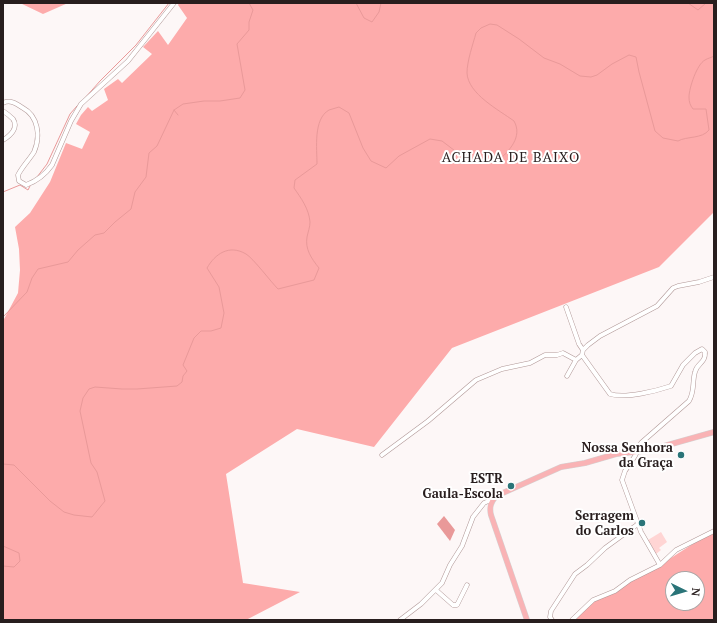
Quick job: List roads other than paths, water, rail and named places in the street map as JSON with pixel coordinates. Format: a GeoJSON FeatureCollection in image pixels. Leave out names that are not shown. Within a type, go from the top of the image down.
{"type":"FeatureCollection","features":[{"type":"Feature","properties":{"kind":"main road"},"geometry":{"type":"LineString","coordinates":[[527,620],[491,515],[490,506],[493,499],[501,493],[561,468],[616,454],[650,450],[714,432]]}},
{"type":"Feature","properties":{"kind":"street"},"geometry":{"type":"LineString","coordinates":[[3,103],[6,101],[12,102],[27,110],[35,120],[38,136],[36,146],[18,175],[19,181],[26,185],[43,176],[52,165],[71,122],[81,104],[128,61],[174,3]]}},
{"type":"Feature","properties":{"kind":"street"},"geometry":{"type":"LineString","coordinates":[[3,111],[14,120],[15,126],[12,134],[3,140]]}},
{"type":"Feature","properties":{"kind":"street"},"geometry":{"type":"LineString","coordinates":[[567,376],[576,360],[588,345],[610,329],[657,306],[673,288],[714,277]]}},
{"type":"Feature","properties":{"kind":"street"},"geometry":{"type":"LineString","coordinates":[[566,307],[583,353],[610,394],[620,395],[640,393],[671,386],[688,359],[699,350],[702,349],[705,352],[704,361],[695,372],[693,394],[689,401],[641,443],[625,470],[622,480],[644,538],[660,565]]}},
{"type":"Feature","properties":{"kind":"street"},"geometry":{"type":"LineString","coordinates":[[382,455],[428,421],[476,380],[502,369],[530,363],[549,354],[557,356],[563,353],[576,360]]}},
{"type":"Feature","properties":{"kind":"street"},"geometry":{"type":"LineString","coordinates":[[400,620],[421,604],[446,578],[450,565],[462,546],[473,517],[484,503],[493,499]]}},
{"type":"Feature","properties":{"kind":"street"},"geometry":{"type":"LineString","coordinates":[[552,620],[550,617],[551,611],[575,574],[610,544],[638,524]]}},
{"type":"Feature","properties":{"kind":"street"},"geometry":{"type":"LineString","coordinates":[[572,620],[593,600],[615,591],[630,580],[660,565],[676,550],[714,531]]}},
{"type":"Feature","properties":{"kind":"street"},"geometry":{"type":"LineString","coordinates":[[436,590],[453,605],[457,605],[467,585]]}},
{"type":"Feature","properties":{"kind":"waterway"},"geometry":{"type":"LineString","coordinates":[[85,98],[136,45],[169,3]]}},
{"type":"Feature","properties":{"kind":"waterway"},"geometry":{"type":"LineString","coordinates":[[3,317],[27,292],[32,278],[38,269],[68,262],[78,250],[95,235],[104,233],[131,209],[135,192],[146,177],[149,153],[157,146],[174,110],[183,104],[240,98],[245,90],[237,44],[249,30],[249,22],[253,10],[249,3]]}},
{"type":"Feature","properties":{"kind":"waterway"},"geometry":{"type":"LineString","coordinates":[[356,3],[364,18],[372,22],[379,12],[381,3]]}},
{"type":"Feature","properties":{"kind":"waterway"},"geometry":{"type":"LineString","coordinates":[[688,3],[698,10],[706,3]]}},
{"type":"Feature","properties":{"kind":"waterway"},"geometry":{"type":"LineString","coordinates":[[3,464],[14,465],[50,501],[64,512],[92,517],[105,501],[97,472],[91,463],[80,411],[83,398],[89,389],[95,387],[137,389],[177,386],[182,382],[183,376],[187,371],[183,365],[194,338],[201,331],[211,331],[221,328],[224,313],[219,287],[207,268],[214,258],[223,252],[234,250],[246,254],[278,289],[314,280],[319,268],[311,257],[307,246],[307,237],[310,224],[309,217],[304,204],[294,188],[295,180],[317,164],[318,127],[320,120],[329,110],[339,107],[349,113],[363,148],[371,161],[386,168],[399,156],[430,139],[442,141],[467,160],[480,163],[498,161],[514,143],[517,133],[514,121],[478,95],[469,81],[467,73],[469,58],[476,33],[481,28],[490,24],[497,25],[544,58],[560,64],[580,76],[591,77],[597,75],[612,64],[629,55],[636,57],[655,131],[663,138],[678,141],[702,135],[709,130],[706,109],[693,109],[690,103],[689,93],[699,66],[702,62],[714,56]]}},
{"type":"Feature","properties":{"kind":"waterway"},"geometry":{"type":"LineString","coordinates":[[37,177],[47,164],[70,114],[77,106]]}},
{"type":"Feature","properties":{"kind":"waterway"},"geometry":{"type":"LineString","coordinates":[[174,110],[178,115]]}},
{"type":"Feature","properties":{"kind":"waterway"},"geometry":{"type":"LineString","coordinates":[[3,192],[20,185],[28,190],[30,186]]}},
{"type":"Feature","properties":{"kind":"waterway"},"geometry":{"type":"LineString","coordinates":[[3,546],[19,553],[20,561],[14,567],[3,566]]}},
{"type":"Feature","properties":{"kind":"place","name":"Nossa Senhora da Graça"},"geometry":{"type":"Point","coordinates":[681,455]}},
{"type":"Feature","properties":{"kind":"place","name":"ESTR Gaula-Escola"},"geometry":{"type":"Point","coordinates":[511,486]}},
{"type":"Feature","properties":{"kind":"place","name":"Serragem do Carlos"},"geometry":{"type":"Point","coordinates":[642,523]}},
{"type":"Feature","properties":{"kind":"district","name":"ACHADA DE BAIXO"},"geometry":{"type":"Point","coordinates":[511,158]}}]}
